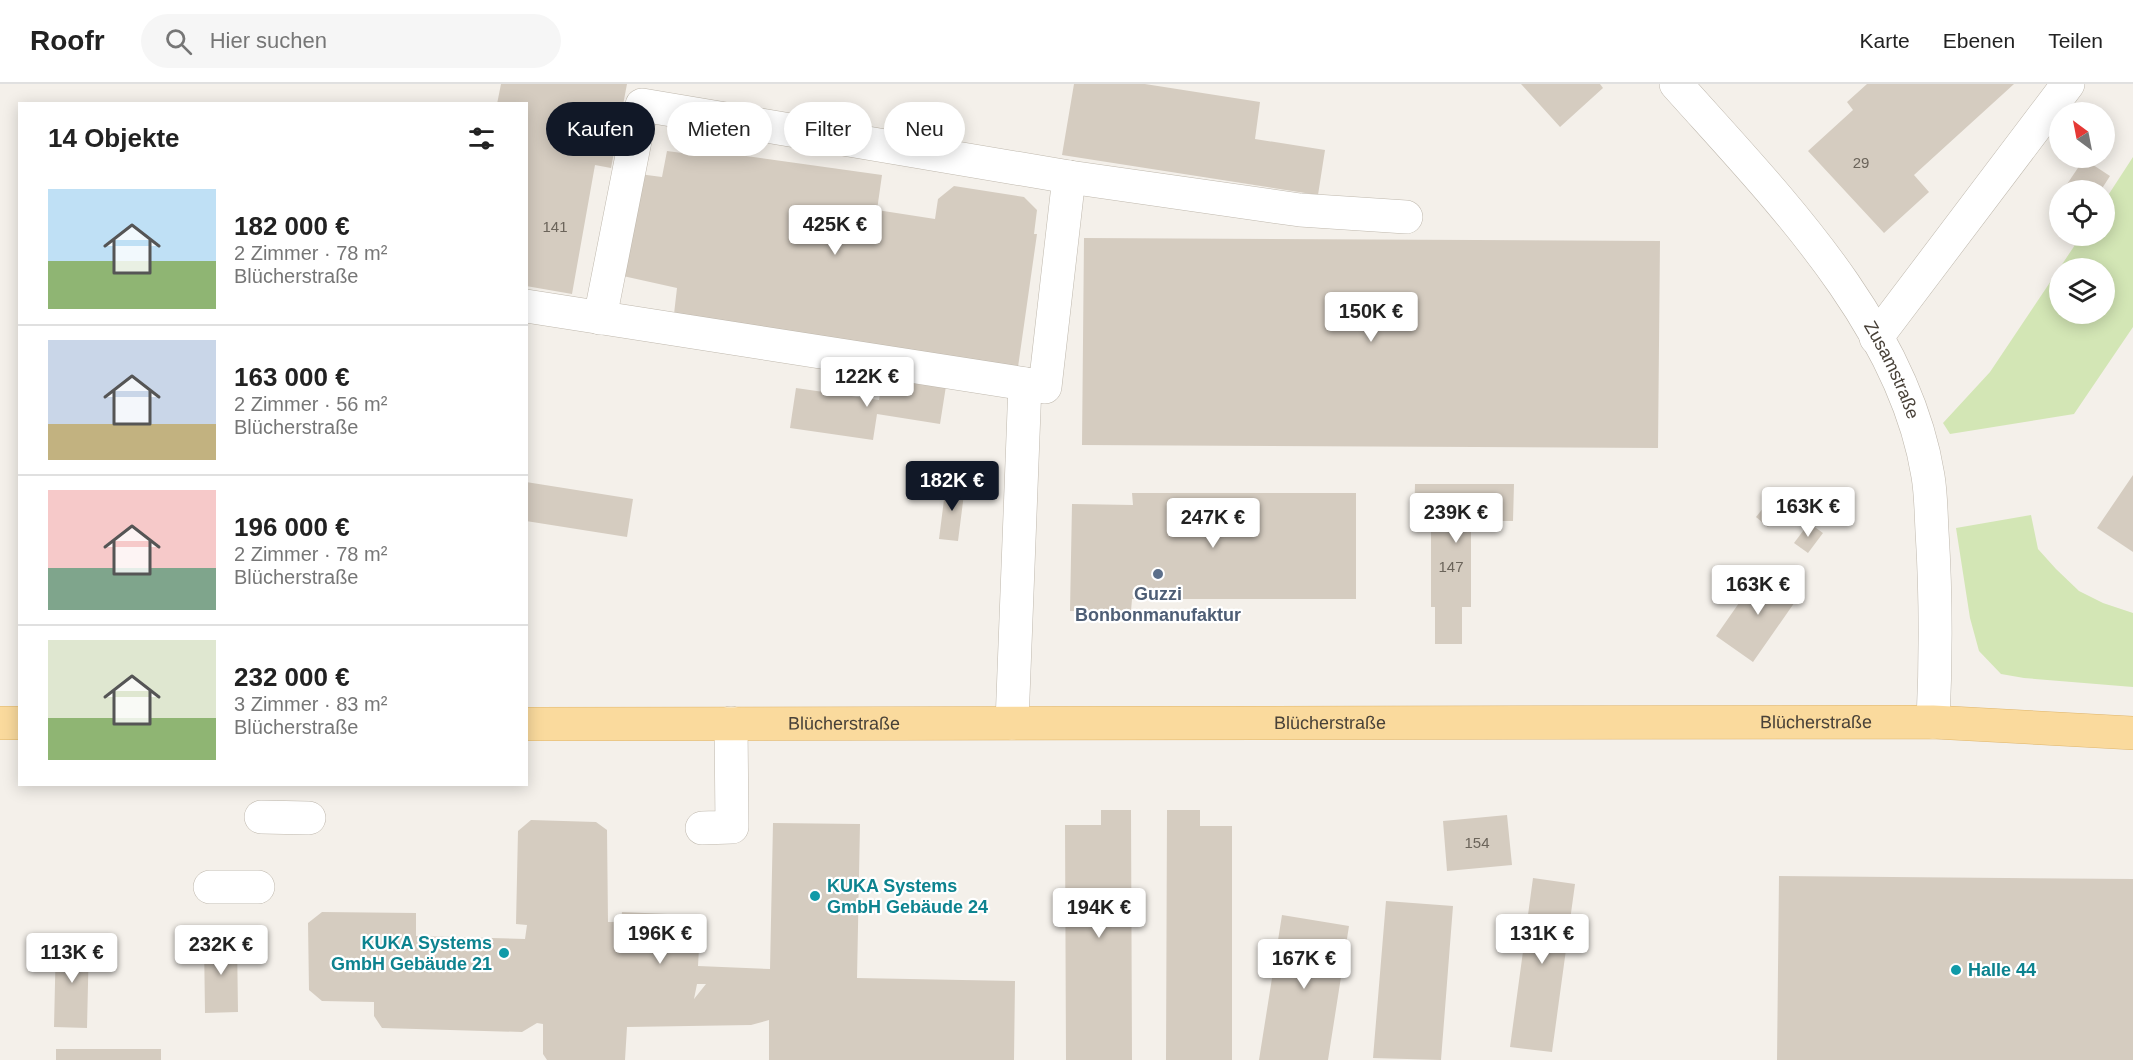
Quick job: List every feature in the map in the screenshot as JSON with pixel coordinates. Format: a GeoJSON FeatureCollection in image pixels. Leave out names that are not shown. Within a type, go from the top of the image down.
{"type":"FeatureCollection","features":[{"type":"Feature","properties":{"kind":"main road","name":"Blücherstraße"},"geometry":{"type":"LineString","coordinates":[[528,724],[1933,722],[2133,733]]}},
{"type":"Feature","properties":{"kind":"main road"},"geometry":{"type":"LineString","coordinates":[[0,723],[18,723]]}},
{"type":"Feature","properties":{"kind":"street","name":"Zusamstraße"},"geometry":{"type":"LineString","coordinates":[[1676,84],[1793,215],[1859,307],[1900,382],[1919,434],[1928,477],[1934,558],[1936,651],[1933,722]]}},
{"type":"Feature","properties":{"kind":"street"},"geometry":{"type":"LineString","coordinates":[[1876,338],[2068,84]]}},
{"type":"Feature","properties":{"kind":"street"},"geometry":{"type":"LineString","coordinates":[[600,318],[642,105],[1070,177],[1300,210],[1406,217]]}},
{"type":"Feature","properties":{"kind":"street"},"geometry":{"type":"LineString","coordinates":[[528,306],[1045,387],[1070,177]]}},
{"type":"Feature","properties":{"kind":"street"},"geometry":{"type":"LineString","coordinates":[[1012,723],[1025,384]]}},
{"type":"Feature","properties":{"kind":"street"},"geometry":{"type":"LineString","coordinates":[[702,828],[732,827],[731,723]]}},
{"type":"Feature","properties":{"kind":"street"},"geometry":{"type":"LineString","coordinates":[[261,817],[309,818]]}},
{"type":"Feature","properties":{"kind":"street"},"geometry":{"type":"LineString","coordinates":[[210,888],[258,887]]}},
{"type":"Feature","properties":{"kind":"green space"},"geometry":{"type":"Polygon","coordinates":[[[2133,157],[2133,327],[2074,414],[1950,434],[1943,423],[1990,372],[2049,284],[2049,324],[2115,324],[2115,258],[2066,258],[2074,246],[2115,246],[2115,185],[2133,157]]]}},
{"type":"Feature","properties":{"kind":"green space"},"geometry":{"type":"Polygon","coordinates":[[[2031,515],[2038,549],[2056,569],[2079,591],[2103,603],[2133,613],[2133,687],[2001,674],[1979,651],[1970,618],[1956,528],[2031,515]]]}},
{"type":"Feature","properties":{"kind":"building"},"geometry":{"type":"Polygon","coordinates":[[[501,84],[627,84],[624,102],[546,102],[546,156],[613,156],[611,168],[595,165],[572,294],[528,286],[528,102],[497,102],[501,84]]]}},
{"type":"Feature","properties":{"kind":"building"},"geometry":{"type":"Polygon","coordinates":[[[1074,84],[1145,84],[1260,102],[1255,139],[1325,150],[1318,195],[1062,155],[1074,84]]]}},
{"type":"Feature","properties":{"kind":"building"},"geometry":{"type":"Polygon","coordinates":[[[1521,84],[1600,84],[1603,88],[1560,127],[1521,84]]]}},
{"type":"Feature","properties":{"kind":"building"},"geometry":{"type":"Polygon","coordinates":[[[1867,84],[2014,84],[1914,175],[1929,192],[1884,233],[1808,151],[1853,110],[1847,102],[1867,84]]]}},
{"type":"Feature","properties":{"kind":"building"},"geometry":{"type":"Polygon","coordinates":[[[667,151],[667,156],[747,156],[882,175],[877,210],[935,219],[938,199],[954,186],[1024,197],[1037,210],[1034,234],[1037,234],[1018,367],[674,314],[677,288],[623,276],[639,174],[662,177],[667,151]]]}},
{"type":"Feature","properties":{"kind":"building"},"geometry":{"type":"Polygon","coordinates":[[[2078,168],[2098,168],[2110,176],[2107,180],[2070,180],[2078,168]]]}},
{"type":"Feature","properties":{"kind":"building"},"geometry":{"type":"Polygon","coordinates":[[[1084,238],[1660,241],[1658,448],[1082,445],[1084,238]]]}},
{"type":"Feature","properties":{"kind":"building"},"geometry":{"type":"Polygon","coordinates":[[[883,376],[946,386],[940,424],[877,414],[873,440],[790,428],[796,388],[879,400],[883,376]]]}},
{"type":"Feature","properties":{"kind":"building"},"geometry":{"type":"Polygon","coordinates":[[[2133,475],[2133,552],[2097,528],[2133,475]]]}},
{"type":"Feature","properties":{"kind":"building"},"geometry":{"type":"Polygon","coordinates":[[[528,482],[633,499],[627,537],[528,521],[528,482]]]}},
{"type":"Feature","properties":{"kind":"building"},"geometry":{"type":"Polygon","coordinates":[[[946,484],[965,486],[958,541],[939,539],[946,484]]]}},
{"type":"Feature","properties":{"kind":"building"},"geometry":{"type":"Polygon","coordinates":[[[1415,484],[1514,484],[1513,521],[1471,521],[1471,607],[1462,607],[1462,644],[1435,644],[1435,607],[1431,607],[1431,527],[1414,527],[1415,484]]]}},
{"type":"Feature","properties":{"kind":"building"},"geometry":{"type":"Polygon","coordinates":[[[1780,487],[1792,497],[1768,527],[1756,517],[1780,487]]]}},
{"type":"Feature","properties":{"kind":"building"},"geometry":{"type":"Polygon","coordinates":[[[1132,493],[1356,493],[1356,599],[1132,599],[1131,611],[1070,611],[1072,504],[1133,505],[1132,493]]]}},
{"type":"Feature","properties":{"kind":"building"},"geometry":{"type":"Polygon","coordinates":[[[1809,523],[1823,533],[1808,553],[1794,543],[1809,523]]]}},
{"type":"Feature","properties":{"kind":"building"},"geometry":{"type":"Polygon","coordinates":[[[1762,570],[1799,596],[1753,662],[1716,636],[1762,570]]]}},
{"type":"Feature","properties":{"kind":"building"},"geometry":{"type":"Polygon","coordinates":[[[1101,810],[1131,810],[1132,1060],[1066,1060],[1065,825],[1101,825],[1101,810]]]}},
{"type":"Feature","properties":{"kind":"building"},"geometry":{"type":"Polygon","coordinates":[[[1167,810],[1200,810],[1200,826],[1232,826],[1232,1060],[1166,1060],[1167,810]]]}},
{"type":"Feature","properties":{"kind":"building"},"geometry":{"type":"Polygon","coordinates":[[[1507,815],[1512,865],[1447,871],[1443,821],[1507,815]]]}},
{"type":"Feature","properties":{"kind":"building"},"geometry":{"type":"Polygon","coordinates":[[[531,820],[596,822],[607,830],[608,922],[621,922],[622,912],[690,915],[700,930],[698,966],[770,969],[773,823],[860,824],[857,978],[1015,981],[1014,1060],[769,1060],[769,1020],[751,1025],[627,1027],[625,1060],[547,1060],[543,1054],[543,1024],[537,1023],[522,1032],[382,1028],[374,1016],[374,1002],[322,1001],[309,990],[308,923],[322,912],[416,913],[416,936],[525,939],[527,925],[516,924],[518,831],[531,820]],[[697,984],[694,999],[706,984],[697,984]]]}},
{"type":"Feature","properties":{"kind":"building","name":"Halle 44"},"geometry":{"type":"Polygon","coordinates":[[[1779,876],[2133,879],[2133,1060],[1777,1060],[1779,876]]]}},
{"type":"Feature","properties":{"kind":"building"},"geometry":{"type":"Polygon","coordinates":[[[1533,878],[1575,884],[1552,1052],[1510,1047],[1533,878]]]}},
{"type":"Feature","properties":{"kind":"building"},"geometry":{"type":"Polygon","coordinates":[[[1386,901],[1453,906],[1441,1060],[1373,1058],[1386,901]]]}},
{"type":"Feature","properties":{"kind":"building"},"geometry":{"type":"Polygon","coordinates":[[[1282,915],[1349,926],[1328,1060],[1259,1060],[1282,915]]]}},
{"type":"Feature","properties":{"kind":"building"},"geometry":{"type":"Polygon","coordinates":[[[56,940],[89,941],[87,1028],[54,1027],[56,940]]]}},
{"type":"Feature","properties":{"kind":"building"},"geometry":{"type":"Polygon","coordinates":[[[237,940],[238,1012],[205,1013],[204,941],[237,940]]]}},
{"type":"Feature","properties":{"kind":"building"},"geometry":{"type":"Polygon","coordinates":[[[56,1049],[161,1049],[161,1060],[56,1060],[56,1049]]]}},
{"type":"Feature","properties":{"kind":"place","name":"Guzzi Bonbonmanufaktur"},"geometry":{"type":"Point","coordinates":[1158,574]}},
{"type":"Feature","properties":{"kind":"place","name":"KUKA Systems GmbH Gebäude 24"},"geometry":{"type":"Point","coordinates":[815,896]}},
{"type":"Feature","properties":{"kind":"place","name":"KUKA Systems GmbH Gebäude 21"},"geometry":{"type":"Point","coordinates":[504,953]}},
{"type":"Feature","properties":{"kind":"place","name":"Halle 44"},"geometry":{"type":"Point","coordinates":[1956,970]}}]}
